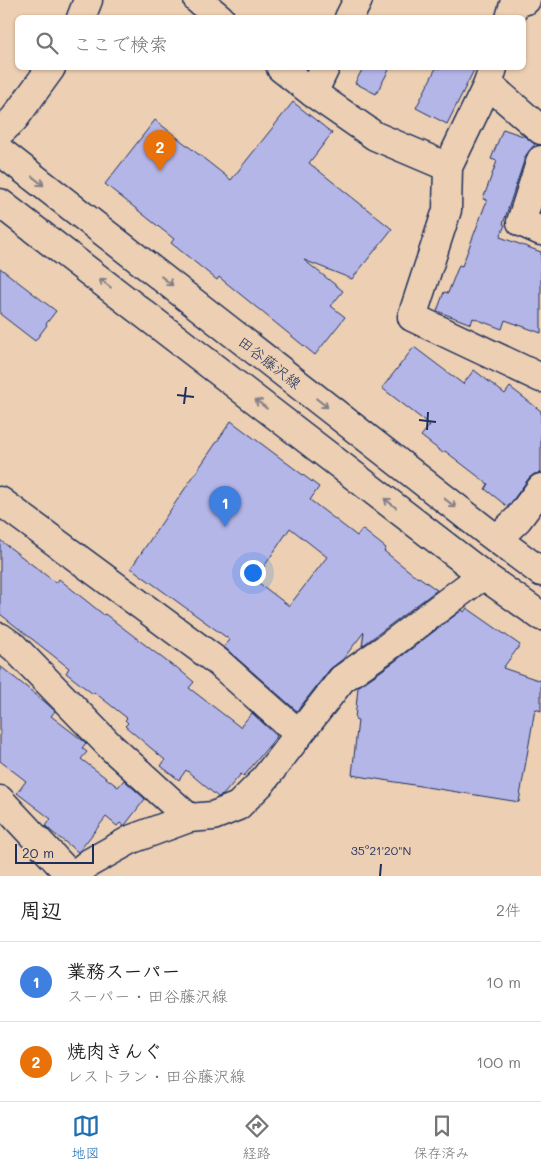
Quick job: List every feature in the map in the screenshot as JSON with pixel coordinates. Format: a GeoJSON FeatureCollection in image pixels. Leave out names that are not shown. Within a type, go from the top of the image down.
{"type":"FeatureCollection","features":[{"type":"Feature","properties":{"kind":"street"},"geometry":{"type":"LineString","coordinates":[[82,15],[88,0]]}},
{"type":"Feature","properties":{"kind":"street"},"geometry":{"type":"LineString","coordinates":[[198,0],[216,15]]}},
{"type":"Feature","properties":{"kind":"street"},"geometry":{"type":"LineString","coordinates":[[350,15],[358,0]]}},
{"type":"Feature","properties":{"kind":"street"},"geometry":{"type":"LineString","coordinates":[[511,15],[514,4],[526,0]]}},
{"type":"Feature","properties":{"kind":"street"},"geometry":{"type":"LineString","coordinates":[[0,132],[14,119],[50,70]]}},
{"type":"Feature","properties":{"kind":"street"},"geometry":{"type":"LineString","coordinates":[[284,70],[313,93],[375,136],[448,167]]}},
{"type":"Feature","properties":{"kind":"street"},"geometry":{"type":"LineString","coordinates":[[313,93],[324,70]]}},
{"type":"Feature","properties":{"kind":"street"},"geometry":{"type":"LineString","coordinates":[[541,130],[491,76],[448,167],[447,210],[412,317],[541,378]]}},
{"type":"Feature","properties":{"kind":"street","name":"田谷藤沢線"},"geometry":{"type":"LineString","coordinates":[[0,151],[541,572]]}},
{"type":"Feature","properties":{"kind":"street"},"geometry":{"type":"LineString","coordinates":[[541,160],[520,222],[541,231]]}},
{"type":"Feature","properties":{"kind":"street"},"geometry":{"type":"LineString","coordinates":[[0,203],[483,575],[541,616]]}},
{"type":"Feature","properties":{"kind":"street"},"geometry":{"type":"LineString","coordinates":[[497,539],[518,519],[541,488]]}},
{"type":"Feature","properties":{"kind":"street"},"geometry":{"type":"LineString","coordinates":[[0,501],[218,662],[299,734]]}},
{"type":"Feature","properties":{"kind":"street"},"geometry":{"type":"LineString","coordinates":[[0,800],[72,876],[89,863],[132,839],[189,818],[213,816],[238,806],[262,782],[342,679],[483,575]]}},
{"type":"Feature","properties":{"kind":"street"},"geometry":{"type":"LineString","coordinates":[[0,637],[14,647],[111,747],[189,818]]}},
{"type":"Feature","properties":{"kind":"building"},"geometry":{"type":"Polygon","coordinates":[[[362,70],[389,70],[376,94],[355,83],[362,70]]]}},
{"type":"Feature","properties":{"kind":"building"},"geometry":{"type":"Polygon","coordinates":[[[435,70],[474,70],[447,124],[416,108],[435,70]]]}},
{"type":"Feature","properties":{"kind":"building"},"geometry":{"type":"Polygon","coordinates":[[[293,102],[332,133],[309,163],[392,229],[352,279],[304,260],[343,291],[331,306],[345,317],[315,355],[219,277],[217,280],[171,243],[174,239],[105,184],[155,120],[231,180],[293,102]]]}},
{"type":"Feature","properties":{"kind":"building"},"geometry":{"type":"Polygon","coordinates":[[[503,129],[526,137],[535,144],[526,155],[500,237],[541,252],[541,333],[505,320],[502,329],[473,318],[471,324],[437,311],[444,292],[448,293],[459,265],[462,266],[487,200],[483,199],[497,161],[491,159],[503,129]]]}},
{"type":"Feature","properties":{"kind":"building"},"geometry":{"type":"Polygon","coordinates":[[[0,268],[56,311],[35,341],[0,314],[0,268]]]}},
{"type":"Feature","properties":{"kind":"building"},"geometry":{"type":"Polygon","coordinates":[[[414,347],[463,384],[474,370],[505,394],[510,387],[541,411],[541,473],[534,474],[529,478],[508,507],[485,489],[488,484],[445,451],[443,453],[421,436],[430,425],[382,388],[414,347]]]}},
{"type":"Feature","properties":{"kind":"building"},"geometry":{"type":"Polygon","coordinates":[[[231,421],[319,487],[310,500],[357,536],[362,529],[386,548],[384,551],[418,578],[437,590],[362,646],[364,632],[343,659],[330,669],[297,711],[224,647],[230,640],[131,568],[231,421]],[[290,528],[255,580],[289,606],[327,557],[290,528]]]}},
{"type":"Feature","properties":{"kind":"building"},"geometry":{"type":"Polygon","coordinates":[[[0,540],[56,583],[59,579],[104,615],[175,666],[194,682],[189,688],[240,727],[252,713],[277,736],[244,776],[241,774],[223,795],[218,797],[186,770],[179,780],[161,766],[165,760],[125,726],[128,723],[125,720],[127,718],[66,673],[69,668],[0,614],[0,540]]]}},
{"type":"Feature","properties":{"kind":"building"},"geometry":{"type":"Polygon","coordinates":[[[467,608],[520,645],[503,668],[541,681],[541,711],[535,709],[519,802],[352,775],[358,720],[355,719],[358,687],[467,608]]]}},
{"type":"Feature","properties":{"kind":"building"},"geometry":{"type":"Polygon","coordinates":[[[0,666],[55,711],[51,716],[86,743],[82,748],[87,752],[81,759],[118,787],[124,780],[145,799],[124,826],[120,823],[117,826],[106,817],[78,852],[46,826],[51,819],[17,793],[26,781],[0,761],[0,666]]]}},
{"type":"Feature","properties":{"kind":"place","name":"焼肉きんぐ"},"geometry":{"type":"Point","coordinates":[160,171]}},
{"type":"Feature","properties":{"kind":"place","name":"業務スーパー"},"geometry":{"type":"Point","coordinates":[225,527]}}]}
